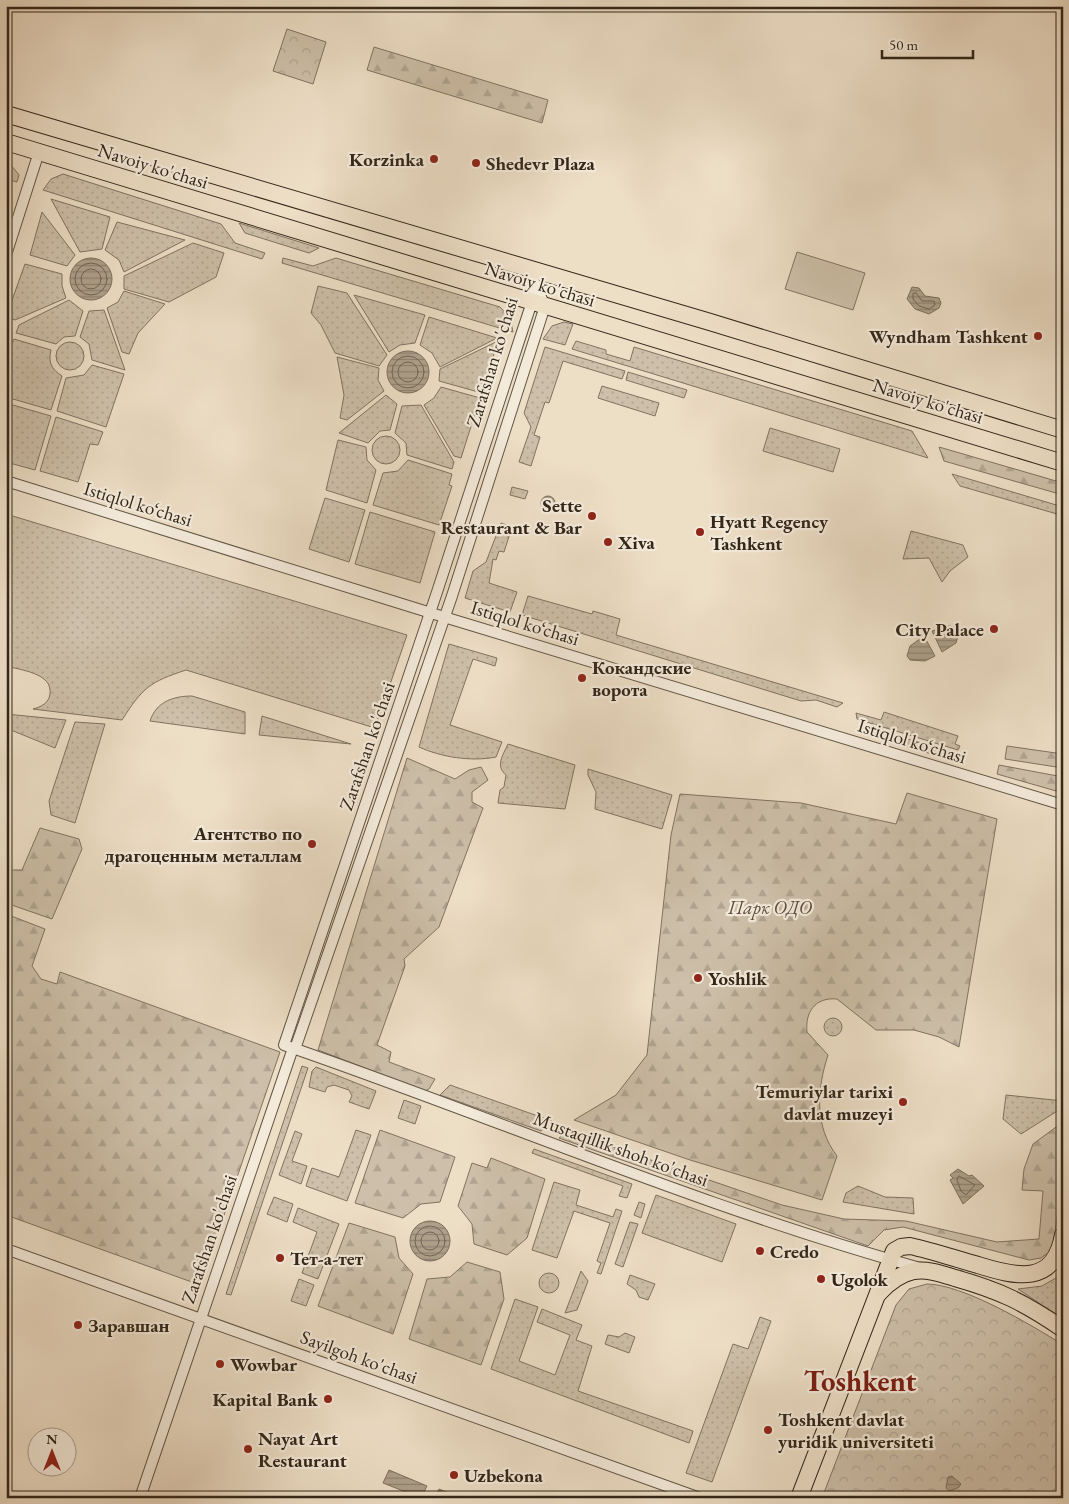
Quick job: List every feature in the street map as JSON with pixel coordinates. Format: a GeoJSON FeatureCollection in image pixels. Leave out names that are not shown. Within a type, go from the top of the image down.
{"type":"FeatureCollection","features":[{"type":"Feature","properties":{"kind":"main road","name":"Navoiy ko'chasi"},"geometry":{"type":"LineString","coordinates":[[6,114],[710,322],[1063,430]]}},
{"type":"Feature","properties":{"kind":"main road","name":"Navoiy ko'chasi"},"geometry":{"type":"LineString","coordinates":[[6,142],[1063,463]]}},
{"type":"Feature","properties":{"kind":"main road"},"geometry":{"type":"LineString","coordinates":[[799,1498],[889,1259],[897,1248],[908,1246],[1004,1273],[1026,1275],[1040,1271],[1052,1262],[1058,1253],[1063,1234]]}},
{"type":"Feature","properties":{"kind":"main road"},"geometry":{"type":"LineString","coordinates":[[873,1301],[889,1283],[905,1274],[919,1271],[938,1273],[1010,1296],[1063,1329]]}},
{"type":"Feature","properties":{"kind":"street"},"geometry":{"type":"LineString","coordinates":[[6,255],[39,152]]}},
{"type":"Feature","properties":{"kind":"street","name":"Zarafshan ko'chasi"},"geometry":{"type":"LineString","coordinates":[[291,1047],[444,617],[538,304],[529,270]]}},
{"type":"Feature","properties":{"kind":"street","name":"Zarafshan ko'chasi"},"geometry":{"type":"LineString","coordinates":[[140,1498],[291,1047],[430,613],[538,304]]}},
{"type":"Feature","properties":{"kind":"street","name":"Istiqlol ko‘chasi"},"geometry":{"type":"LineString","coordinates":[[6,481],[430,613],[1063,804]]}},
{"type":"Feature","properties":{"kind":"street","name":"Mustaqillik shoh ko'chasi"},"geometry":{"type":"LineString","coordinates":[[291,1047],[553,1144],[806,1233],[938,1273]]}},
{"type":"Feature","properties":{"kind":"street","name":"Sayilgoh ko'chasi"},"geometry":{"type":"LineString","coordinates":[[6,1249],[700,1498]]}},
{"type":"Feature","properties":{"kind":"green space"},"geometry":{"type":"Polygon","coordinates":[[[287,29],[326,42],[313,84],[273,71],[287,29]]]}},
{"type":"Feature","properties":{"kind":"green space"},"geometry":{"type":"Polygon","coordinates":[[[374,47],[548,100],[542,123],[367,70],[374,47]]]}},
{"type":"Feature","properties":{"kind":"green space"},"geometry":{"type":"Polygon","coordinates":[[[6,159],[19,175],[17,182],[6,179],[6,159]]]}},
{"type":"Feature","properties":{"kind":"green space"},"geometry":{"type":"Polygon","coordinates":[[[63,174],[221,224],[235,243],[265,253],[262,259],[43,190],[51,179],[63,174]]]}},
{"type":"Feature","properties":{"kind":"green space"},"geometry":{"type":"Polygon","coordinates":[[[51,199],[110,217],[102,249],[80,252],[51,199]]]}},
{"type":"Feature","properties":{"kind":"green space"},"geometry":{"type":"Polygon","coordinates":[[[42,212],[75,255],[67,266],[30,255],[42,212]]]}},
{"type":"Feature","properties":{"kind":"green space"},"geometry":{"type":"Polygon","coordinates":[[[117,222],[185,240],[124,272],[119,260],[105,250],[117,222]]]}},
{"type":"Feature","properties":{"kind":"green space"},"geometry":{"type":"Polygon","coordinates":[[[239,223],[319,248],[309,253],[245,233],[239,223]]]}},
{"type":"Feature","properties":{"kind":"green space"},"geometry":{"type":"Polygon","coordinates":[[[193,243],[224,253],[216,277],[169,302],[124,289],[124,276],[193,243]]]}},
{"type":"Feature","properties":{"kind":"green space"},"geometry":{"type":"Polygon","coordinates":[[[797,252],[865,273],[853,310],[785,289],[797,252]]]}},
{"type":"Feature","properties":{"kind":"green space"},"geometry":{"type":"Polygon","coordinates":[[[283,258],[313,266],[336,258],[500,307],[510,318],[513,332],[282,263],[283,258]]]}},
{"type":"Feature","properties":{"kind":"green space"},"geometry":{"type":"Polygon","coordinates":[[[25,264],[62,274],[62,286],[66,298],[15,320],[6,317],[25,264]]]}},
{"type":"Feature","properties":{"kind":"green space"},"geometry":{"type":"Polygon","coordinates":[[[318,286],[347,293],[387,355],[379,366],[335,353],[321,325],[311,313],[318,286]]]}},
{"type":"Feature","properties":{"kind":"green space"},"geometry":{"type":"Polygon","coordinates":[[[124,291],[165,304],[138,333],[129,354],[122,352],[107,308],[118,302],[124,291]]]}},
{"type":"Feature","properties":{"kind":"green space"},"geometry":{"type":"Polygon","coordinates":[[[354,295],[425,315],[415,343],[400,345],[389,352],[354,295]]]}},
{"type":"Feature","properties":{"kind":"green space"},"geometry":{"type":"Polygon","coordinates":[[[69,300],[83,311],[75,336],[64,337],[56,344],[16,333],[19,325],[69,300]]]}},
{"type":"Feature","properties":{"kind":"green space"},"geometry":{"type":"Polygon","coordinates":[[[104,310],[125,370],[92,360],[89,344],[80,337],[89,311],[104,310]]]}},
{"type":"Feature","properties":{"kind":"green space"},"geometry":{"type":"Polygon","coordinates":[[[429,317],[497,338],[440,367],[432,353],[420,345],[429,317]]]}},
{"type":"Feature","properties":{"kind":"green space"},"geometry":{"type":"Polygon","coordinates":[[[564,322],[573,324],[565,345],[543,339],[552,326],[564,322]]]}},
{"type":"Feature","properties":{"kind":"green space"},"geometry":{"type":"Polygon","coordinates":[[[14,339],[51,350],[51,365],[62,376],[51,410],[6,397],[6,347],[10,348],[14,339]]]}},
{"type":"Feature","properties":{"kind":"green space"},"geometry":{"type":"Polygon","coordinates":[[[498,341],[482,393],[439,381],[440,369],[498,341]]]}},
{"type":"Feature","properties":{"kind":"green space"},"geometry":{"type":"Polygon","coordinates":[[[576,341],[606,350],[606,354],[630,361],[634,347],[912,431],[928,458],[572,349],[576,341]]]}},
{"type":"Feature","properties":{"kind":"green space"},"geometry":{"type":"Polygon","coordinates":[[[70,342],[80,346],[84,356],[80,366],[70,370],[60,366],[56,356],[60,346],[70,342]]]}},
{"type":"Feature","properties":{"kind":"green space"},"geometry":{"type":"Polygon","coordinates":[[[545,347],[625,371],[622,379],[563,361],[549,403],[545,402],[534,435],[540,437],[531,466],[519,462],[531,427],[524,413],[545,347]]]}},
{"type":"Feature","properties":{"kind":"green space"},"geometry":{"type":"Polygon","coordinates":[[[337,357],[379,368],[378,380],[384,391],[347,420],[340,418],[344,395],[337,357]]]}},
{"type":"Feature","properties":{"kind":"green space"},"geometry":{"type":"Polygon","coordinates":[[[92,365],[124,374],[106,427],[57,411],[66,378],[84,375],[92,365]]]}},
{"type":"Feature","properties":{"kind":"green space"},"geometry":{"type":"Polygon","coordinates":[[[628,372],[687,390],[684,398],[626,380],[628,372]]]}},
{"type":"Feature","properties":{"kind":"green space"},"geometry":{"type":"Polygon","coordinates":[[[602,386],[659,403],[655,416],[598,398],[602,386]]]}},
{"type":"Feature","properties":{"kind":"green space"},"geometry":{"type":"Polygon","coordinates":[[[441,387],[480,398],[461,458],[454,456],[424,405],[434,398],[441,387]]]}},
{"type":"Feature","properties":{"kind":"green space"},"geometry":{"type":"Polygon","coordinates":[[[386,395],[397,404],[390,430],[380,431],[368,443],[339,433],[386,395]]]}},
{"type":"Feature","properties":{"kind":"green space"},"geometry":{"type":"Polygon","coordinates":[[[6,403],[51,416],[35,470],[6,462],[6,403]]]}},
{"type":"Feature","properties":{"kind":"green space"},"geometry":{"type":"Polygon","coordinates":[[[421,405],[454,462],[452,469],[407,455],[406,443],[395,433],[402,406],[421,405]]]}},
{"type":"Feature","properties":{"kind":"green space"},"geometry":{"type":"Polygon","coordinates":[[[56,417],[103,432],[98,445],[90,444],[78,482],[40,471],[56,417]]]}},
{"type":"Feature","properties":{"kind":"green space"},"geometry":{"type":"Polygon","coordinates":[[[770,428],[840,449],[833,472],[763,451],[770,428]]]}},
{"type":"Feature","properties":{"kind":"green space"},"geometry":{"type":"Polygon","coordinates":[[[386,436],[396,440],[400,450],[396,460],[386,464],[376,460],[372,450],[376,440],[386,436]]]}},
{"type":"Feature","properties":{"kind":"green space"},"geometry":{"type":"Polygon","coordinates":[[[338,440],[366,447],[367,460],[376,470],[367,503],[326,490],[338,440]]]}},
{"type":"Feature","properties":{"kind":"green space"},"geometry":{"type":"Polygon","coordinates":[[[939,447],[1063,483],[1063,495],[944,461],[939,447]]]}},
{"type":"Feature","properties":{"kind":"green space"},"geometry":{"type":"Polygon","coordinates":[[[408,460],[452,474],[449,485],[452,486],[439,525],[373,505],[383,473],[398,471],[408,460]]]}},
{"type":"Feature","properties":{"kind":"green space"},"geometry":{"type":"Polygon","coordinates":[[[952,474],[1063,507],[1063,522],[1057,514],[960,486],[952,474]]]}},
{"type":"Feature","properties":{"kind":"green space"},"geometry":{"type":"Polygon","coordinates":[[[512,487],[528,491],[525,499],[510,495],[512,487]]]}},
{"type":"Feature","properties":{"kind":"green space"},"geometry":{"type":"Polygon","coordinates":[[[325,498],[365,510],[349,562],[309,549],[325,498]]]}},
{"type":"Feature","properties":{"kind":"green space"},"geometry":{"type":"Polygon","coordinates":[[[370,512],[435,532],[420,583],[355,564],[370,512]]]}},
{"type":"Feature","properties":{"kind":"green space"},"geometry":{"type":"Polygon","coordinates":[[[6,514],[407,635],[375,728],[186,670],[155,682],[148,687],[122,720],[33,709],[42,706],[48,700],[50,687],[41,677],[27,671],[6,666],[6,514]]]}},
{"type":"Feature","properties":{"kind":"green space"},"geometry":{"type":"Polygon","coordinates":[[[501,523],[512,527],[504,552],[499,551],[496,560],[493,559],[489,583],[517,592],[510,612],[465,598],[473,571],[486,562],[501,523]]]}},
{"type":"Feature","properties":{"kind":"green space"},"geometry":{"type":"Polygon","coordinates":[[[911,531],[963,545],[968,557],[950,571],[942,582],[929,558],[903,559],[911,531]]]}},
{"type":"Feature","properties":{"kind":"green space"},"geometry":{"type":"Polygon","coordinates":[[[528,596],[592,614],[593,611],[620,619],[616,635],[843,703],[837,707],[816,700],[801,701],[522,615],[528,596]]]}},
{"type":"Feature","properties":{"kind":"green space"},"geometry":{"type":"Polygon","coordinates":[[[449,644],[497,658],[495,666],[473,659],[450,725],[502,742],[496,757],[477,759],[456,758],[419,747],[449,644]]]}},
{"type":"Feature","properties":{"kind":"green space"},"geometry":{"type":"Polygon","coordinates":[[[192,696],[245,712],[245,734],[150,721],[156,709],[166,701],[178,697],[192,696]]]}},
{"type":"Feature","properties":{"kind":"green space"},"geometry":{"type":"Polygon","coordinates":[[[884,712],[958,736],[955,744],[960,746],[958,750],[857,719],[856,713],[881,720],[884,712]]]}},
{"type":"Feature","properties":{"kind":"green space"},"geometry":{"type":"Polygon","coordinates":[[[6,714],[66,720],[55,748],[6,728],[6,714]]]}},
{"type":"Feature","properties":{"kind":"green space"},"geometry":{"type":"Polygon","coordinates":[[[262,716],[351,744],[259,735],[262,716]]]}},
{"type":"Feature","properties":{"kind":"green space"},"geometry":{"type":"Polygon","coordinates":[[[75,722],[105,724],[75,823],[51,815],[49,801],[75,722]]]}},
{"type":"Feature","properties":{"kind":"green space"},"geometry":{"type":"Polygon","coordinates":[[[884,732],[958,754],[955,761],[891,742],[884,732]]]}},
{"type":"Feature","properties":{"kind":"green space"},"geometry":{"type":"Polygon","coordinates":[[[508,744],[575,765],[565,809],[498,803],[500,790],[504,787],[506,775],[500,764],[508,744]]]}},
{"type":"Feature","properties":{"kind":"green space"},"geometry":{"type":"Polygon","coordinates":[[[1007,746],[1063,754],[1063,768],[1005,759],[1007,746]]]}},
{"type":"Feature","properties":{"kind":"green space"},"geometry":{"type":"Polygon","coordinates":[[[407,758],[455,779],[469,770],[481,767],[488,780],[472,792],[472,802],[483,808],[439,927],[404,959],[405,966],[377,1045],[391,1052],[389,1062],[435,1079],[429,1089],[425,1091],[318,1050],[407,758]]]}},
{"type":"Feature","properties":{"kind":"green space"},"geometry":{"type":"Polygon","coordinates":[[[999,765],[1063,777],[1063,793],[997,774],[999,765]]]}},
{"type":"Feature","properties":{"kind":"green space"},"geometry":{"type":"Polygon","coordinates":[[[588,769],[672,795],[662,829],[595,809],[596,792],[588,775],[588,769]]]}},
{"type":"Feature","properties":{"kind":"green space","name":"Парк ОДО"},"geometry":{"type":"Polygon","coordinates":[[[907,793],[997,819],[959,1047],[939,1037],[914,1030],[876,1030],[837,999],[829,999],[817,1003],[813,1007],[808,1018],[807,1032],[828,1055],[820,1094],[821,1120],[824,1132],[837,1156],[822,1200],[690,1160],[574,1120],[616,1095],[647,1055],[671,835],[680,794],[801,803],[896,824],[907,793]]]}},
{"type":"Feature","properties":{"kind":"green space"},"geometry":{"type":"Polygon","coordinates":[[[40,828],[79,839],[82,849],[52,919],[6,903],[6,870],[22,870],[40,828]]]}},
{"type":"Feature","properties":{"kind":"green space"},"geometry":{"type":"Polygon","coordinates":[[[6,914],[45,929],[32,966],[41,979],[57,984],[60,972],[280,1052],[200,1285],[6,1215],[6,914]]]}},
{"type":"Feature","properties":{"kind":"green space"},"geometry":{"type":"Polygon","coordinates":[[[833,1018],[839,1021],[842,1027],[839,1033],[833,1036],[827,1033],[824,1027],[827,1021],[833,1018]]]}},
{"type":"Feature","properties":{"kind":"green space"},"geometry":{"type":"Polygon","coordinates":[[[302,1066],[308,1068],[231,1295],[226,1294],[302,1066]]]}},
{"type":"Feature","properties":{"kind":"green space"},"geometry":{"type":"Polygon","coordinates":[[[316,1067],[376,1091],[369,1109],[349,1102],[352,1096],[349,1090],[334,1085],[327,1087],[325,1092],[309,1087],[312,1071],[316,1067]]]}},
{"type":"Feature","properties":{"kind":"green space"},"geometry":{"type":"Polygon","coordinates":[[[450,1085],[552,1121],[541,1131],[440,1095],[450,1085]]]}},
{"type":"Feature","properties":{"kind":"green space"},"geometry":{"type":"Polygon","coordinates":[[[1006,1095],[1063,1101],[1062,1108],[1021,1134],[1003,1119],[1006,1095]]]}},
{"type":"Feature","properties":{"kind":"green space"},"geometry":{"type":"Polygon","coordinates":[[[404,1100],[421,1106],[415,1124],[398,1118],[404,1100]]]}},
{"type":"Feature","properties":{"kind":"green space"},"geometry":{"type":"Polygon","coordinates":[[[1063,1122],[1063,1180],[1052,1250],[1041,1258],[1029,1260],[903,1227],[884,1230],[868,1246],[559,1138],[566,1131],[782,1205],[844,1219],[906,1221],[997,1242],[1039,1239],[1043,1191],[1022,1190],[1024,1169],[1033,1144],[1063,1122]]]}},
{"type":"Feature","properties":{"kind":"green space"},"geometry":{"type":"Polygon","coordinates":[[[356,1130],[371,1135],[347,1201],[306,1186],[312,1168],[339,1177],[356,1130]]]}},
{"type":"Feature","properties":{"kind":"green space"},"geometry":{"type":"Polygon","coordinates":[[[380,1130],[455,1157],[440,1202],[421,1204],[403,1218],[355,1203],[380,1130]]]}},
{"type":"Feature","properties":{"kind":"green space"},"geometry":{"type":"Polygon","coordinates":[[[295,1131],[302,1134],[292,1161],[307,1166],[301,1184],[279,1175],[295,1131]]]}},
{"type":"Feature","properties":{"kind":"green space"},"geometry":{"type":"Polygon","coordinates":[[[534,1149],[632,1184],[627,1198],[619,1196],[623,1186],[532,1153],[534,1149]]]}},
{"type":"Feature","properties":{"kind":"green space"},"geometry":{"type":"Polygon","coordinates":[[[491,1158],[545,1179],[527,1238],[507,1255],[474,1244],[472,1224],[458,1206],[472,1163],[487,1168],[491,1158]]]}},
{"type":"Feature","properties":{"kind":"green space"},"geometry":{"type":"Polygon","coordinates":[[[554,1182],[580,1190],[576,1205],[613,1217],[616,1209],[622,1211],[601,1274],[597,1273],[601,1263],[597,1261],[610,1223],[574,1211],[557,1258],[532,1250],[554,1182]]]}},
{"type":"Feature","properties":{"kind":"green space"},"geometry":{"type":"Polygon","coordinates":[[[858,1186],[885,1197],[913,1198],[914,1214],[843,1202],[846,1193],[858,1186]]]}},
{"type":"Feature","properties":{"kind":"green space"},"geometry":{"type":"Polygon","coordinates":[[[656,1195],[736,1224],[722,1262],[642,1233],[656,1195]]]}},
{"type":"Feature","properties":{"kind":"green space"},"geometry":{"type":"Polygon","coordinates":[[[274,1197],[293,1204],[287,1222],[267,1214],[274,1197]]]}},
{"type":"Feature","properties":{"kind":"green space"},"geometry":{"type":"Polygon","coordinates":[[[639,1202],[645,1204],[641,1218],[634,1215],[639,1202]]]}},
{"type":"Feature","properties":{"kind":"green space"},"geometry":{"type":"Polygon","coordinates":[[[298,1208],[339,1224],[318,1279],[302,1273],[317,1232],[293,1222],[298,1208]]]}},
{"type":"Feature","properties":{"kind":"green space"},"geometry":{"type":"Polygon","coordinates":[[[630,1222],[638,1224],[623,1267],[615,1264],[630,1222]]]}},
{"type":"Feature","properties":{"kind":"green space"},"geometry":{"type":"Polygon","coordinates":[[[349,1223],[395,1237],[399,1258],[413,1274],[393,1334],[318,1306],[349,1223]]]}},
{"type":"Feature","properties":{"kind":"green space"},"geometry":{"type":"Polygon","coordinates":[[[467,1262],[500,1272],[504,1299],[481,1365],[409,1339],[427,1279],[450,1277],[467,1262]]]}},
{"type":"Feature","properties":{"kind":"green space"},"geometry":{"type":"Polygon","coordinates":[[[581,1271],[588,1281],[577,1310],[565,1313],[581,1271]]]}},
{"type":"Feature","properties":{"kind":"green space"},"geometry":{"type":"Polygon","coordinates":[[[545,1273],[553,1273],[559,1279],[559,1287],[553,1293],[545,1293],[539,1287],[539,1279],[545,1273]]]}},
{"type":"Feature","properties":{"kind":"green space"},"geometry":{"type":"Polygon","coordinates":[[[1063,1274],[1063,1319],[1018,1289],[1042,1286],[1063,1274]]]}},
{"type":"Feature","properties":{"kind":"green space"},"geometry":{"type":"Polygon","coordinates":[[[630,1275],[655,1284],[648,1300],[639,1297],[636,1290],[627,1284],[630,1275]]]}},
{"type":"Feature","properties":{"kind":"green space"},"geometry":{"type":"Polygon","coordinates":[[[299,1279],[314,1285],[306,1306],[291,1301],[299,1279]]]}},
{"type":"Feature","properties":{"kind":"green space"},"geometry":{"type":"Polygon","coordinates":[[[927,1284],[942,1286],[977,1298],[1016,1317],[1063,1345],[1063,1498],[822,1498],[896,1305],[909,1289],[927,1284]]]}},
{"type":"Feature","properties":{"kind":"green space"},"geometry":{"type":"Polygon","coordinates":[[[515,1299],[538,1307],[519,1361],[555,1375],[570,1335],[537,1322],[542,1309],[582,1325],[576,1340],[592,1346],[578,1391],[693,1431],[689,1443],[491,1369],[515,1299]]]}},
{"type":"Feature","properties":{"kind":"green space"},"geometry":{"type":"Polygon","coordinates":[[[760,1317],[771,1321],[712,1482],[686,1473],[733,1344],[748,1349],[760,1317]]]}},
{"type":"Feature","properties":{"kind":"green space"},"geometry":{"type":"Polygon","coordinates":[[[625,1333],[635,1337],[629,1353],[605,1344],[608,1335],[619,1337],[625,1333]]]}},
{"type":"Feature","properties":{"kind":"water"},"geometry":{"type":"Polygon","coordinates":[[[95,258],[103,261],[109,267],[112,279],[109,291],[103,297],[87,300],[79,297],[73,291],[70,275],[73,267],[79,261],[95,258]]]}},
{"type":"Feature","properties":{"kind":"water"},"geometry":{"type":"Polygon","coordinates":[[[912,287],[919,288],[925,296],[939,298],[941,303],[939,308],[929,314],[915,309],[907,299],[912,287]]]}},
{"type":"Feature","properties":{"kind":"water"},"geometry":{"type":"Polygon","coordinates":[[[412,351],[420,354],[426,360],[429,372],[426,384],[420,390],[404,393],[396,390],[390,384],[387,368],[390,360],[396,354],[412,351]]]}},
{"type":"Feature","properties":{"kind":"water"},"geometry":{"type":"Polygon","coordinates":[[[545,496],[551,496],[555,503],[551,510],[545,510],[541,506],[541,500],[545,496]]]}},
{"type":"Feature","properties":{"kind":"water"},"geometry":{"type":"Polygon","coordinates":[[[948,626],[957,627],[959,633],[956,643],[942,652],[932,631],[948,626]]]}},
{"type":"Feature","properties":{"kind":"water"},"geometry":{"type":"Polygon","coordinates":[[[924,636],[935,656],[925,661],[910,660],[907,656],[910,646],[924,636]]]}},
{"type":"Feature","properties":{"kind":"water"},"geometry":{"type":"Polygon","coordinates":[[[958,1169],[969,1176],[972,1175],[984,1186],[963,1204],[950,1180],[953,1178],[950,1175],[958,1169]]]}},
{"type":"Feature","properties":{"kind":"water"},"geometry":{"type":"Polygon","coordinates":[[[434,1221],[441,1224],[447,1230],[450,1241],[449,1249],[441,1258],[434,1261],[426,1261],[419,1258],[411,1249],[410,1237],[413,1230],[422,1222],[434,1221]]]}},
{"type":"Feature","properties":{"kind":"water"},"geometry":{"type":"Polygon","coordinates":[[[389,1470],[427,1486],[421,1498],[383,1483],[389,1470]]]}},
{"type":"Feature","properties":{"kind":"water"},"geometry":{"type":"Polygon","coordinates":[[[952,1476],[961,1484],[950,1491],[946,1488],[948,1477],[952,1476]]]}},
{"type":"Feature","properties":{"kind":"water"},"geometry":{"type":"Polygon","coordinates":[[[439,1489],[461,1498],[435,1498],[439,1489]]]}},
{"type":"Feature","properties":{"kind":"place","name":"Korzinka"},"geometry":{"type":"Point","coordinates":[434,159]}},
{"type":"Feature","properties":{"kind":"place","name":"Shedevr Plaza"},"geometry":{"type":"Point","coordinates":[476,163]}},
{"type":"Feature","properties":{"kind":"place","name":"Wyndham Tashkent"},"geometry":{"type":"Point","coordinates":[1038,336]}},
{"type":"Feature","properties":{"kind":"place","name":"Sette Restaurant & Bar"},"geometry":{"type":"Point","coordinates":[592,516]}},
{"type":"Feature","properties":{"kind":"place","name":"Hyatt Regency Tashkent"},"geometry":{"type":"Point","coordinates":[700,532]}},
{"type":"Feature","properties":{"kind":"place","name":"Xiva"},"geometry":{"type":"Point","coordinates":[608,542]}},
{"type":"Feature","properties":{"kind":"place","name":"City Palace"},"geometry":{"type":"Point","coordinates":[994,629]}},
{"type":"Feature","properties":{"kind":"place","name":"Кокандские ворота"},"geometry":{"type":"Point","coordinates":[582,678]}},
{"type":"Feature","properties":{"kind":"place","name":"Агентство по драгоценным металлам"},"geometry":{"type":"Point","coordinates":[312,844]}},
{"type":"Feature","properties":{"kind":"place","name":"Yoshlik"},"geometry":{"type":"Point","coordinates":[698,978]}},
{"type":"Feature","properties":{"kind":"place","name":"Temuriylar tarixi davlat muzeyi"},"geometry":{"type":"Point","coordinates":[903,1102]}},
{"type":"Feature","properties":{"kind":"place","name":"Credo"},"geometry":{"type":"Point","coordinates":[760,1251]}},
{"type":"Feature","properties":{"kind":"place","name":"Тет-а-тет"},"geometry":{"type":"Point","coordinates":[280,1258]}},
{"type":"Feature","properties":{"kind":"place","name":"Ugolok"},"geometry":{"type":"Point","coordinates":[821,1279]}},
{"type":"Feature","properties":{"kind":"place","name":"Заравшан"},"geometry":{"type":"Point","coordinates":[78,1325]}},
{"type":"Feature","properties":{"kind":"place","name":"Wowbar"},"geometry":{"type":"Point","coordinates":[220,1364]}},
{"type":"Feature","properties":{"kind":"place","name":"Kapital Bank"},"geometry":{"type":"Point","coordinates":[328,1399]}},
{"type":"Feature","properties":{"kind":"place","name":"Toshkent davlat yuridik universiteti"},"geometry":{"type":"Point","coordinates":[768,1430]}},
{"type":"Feature","properties":{"kind":"place","name":"Nayat Art Restaurant"},"geometry":{"type":"Point","coordinates":[248,1449]}},
{"type":"Feature","properties":{"kind":"place","name":"Uzbekona"},"geometry":{"type":"Point","coordinates":[454,1475]}},
{"type":"Feature","properties":{"kind":"district","name":"Toshkent"},"geometry":{"type":"Point","coordinates":[860,1381]}}]}
